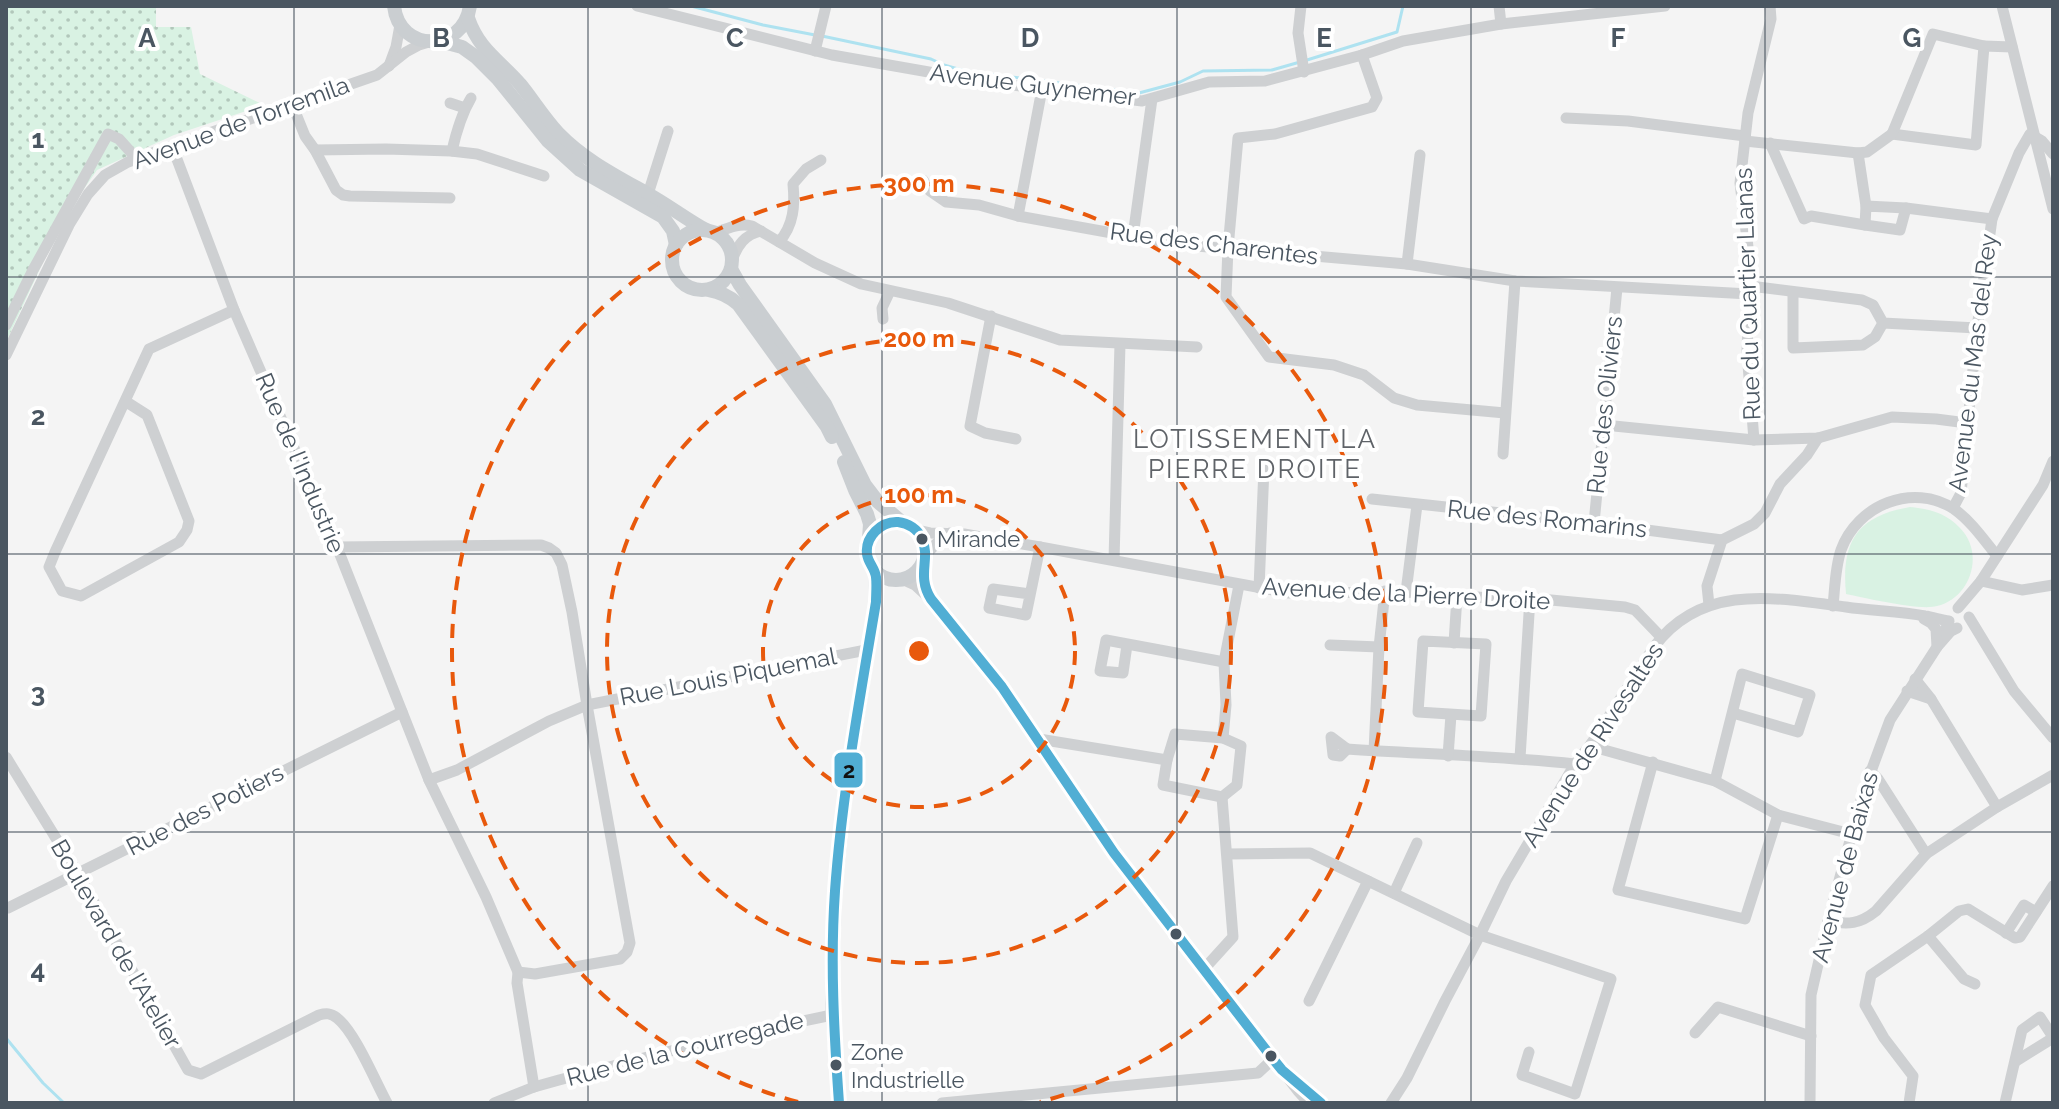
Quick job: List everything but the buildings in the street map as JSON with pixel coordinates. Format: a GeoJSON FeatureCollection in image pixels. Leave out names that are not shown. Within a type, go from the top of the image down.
{"type":"FeatureCollection","features":[{"type":"Feature","properties":{"kind":"main road"},"geometry":{"type":"LineString","coordinates":[[434,42],[451,37],[461,29],[469,12]]}},
{"type":"Feature","properties":{"kind":"main road"},"geometry":{"type":"LineString","coordinates":[[469,12],[474,35],[481,46],[521,85],[543,115],[575,149],[606,172],[710,231],[728,246],[731,265],[740,285],[825,404],[865,485],[878,502],[922,537],[924,559],[918,571],[899,580],[876,602]]}},
{"type":"Feature","properties":{"kind":"main road"},"geometry":{"type":"LineString","coordinates":[[394,13],[409,34],[418,39],[462,47],[476,57],[548,141],[580,170],[663,217],[673,231],[676,245]]}},
{"type":"Feature","properties":{"kind":"main road"},"geometry":{"type":"LineString","coordinates":[[710,231],[691,231],[676,245],[673,266],[678,279],[692,288],[720,292],[738,304],[827,427],[870,524],[867,557],[875,572],[876,602],[846,787],[835,891],[832,1015],[839,1103]]}},
{"type":"Feature","properties":{"kind":"main road"},"geometry":{"type":"LineString","coordinates":[[709,290],[725,280],[731,265]]}},
{"type":"Feature","properties":{"kind":"main road"},"geometry":{"type":"LineString","coordinates":[[869,539],[883,525],[893,522],[910,526]]}},
{"type":"Feature","properties":{"kind":"main road"},"geometry":{"type":"LineString","coordinates":[[875,572],[888,580],[899,580]]}},
{"type":"Feature","properties":{"kind":"street","name":"Avenue Guynemer"},"geometry":{"type":"LineString","coordinates":[[637,6],[818,41],[980,81],[1142,101],[1209,82],[1265,81],[1303,65],[1362,55],[1403,41],[1595,10],[1665,6]]}},
{"type":"Feature","properties":{"kind":"street"},"geometry":{"type":"LineString","coordinates":[[818,41],[826,6]]}},
{"type":"Feature","properties":{"kind":"street"},"geometry":{"type":"LineString","coordinates":[[1301,6],[1298,33],[1303,65]]}},
{"type":"Feature","properties":{"kind":"street"},"geometry":{"type":"LineString","coordinates":[[1499,6],[1501,24]]}},
{"type":"Feature","properties":{"kind":"street","name":"Rue du Quartier Llanas"},"geometry":{"type":"LineString","coordinates":[[1754,440],[1747,352],[1750,263],[1740,183],[1748,113],[1771,19],[1770,6]]}},
{"type":"Feature","properties":{"kind":"street"},"geometry":{"type":"LineString","coordinates":[[2002,6],[2053,209]]}},
{"type":"Feature","properties":{"kind":"street"},"geometry":{"type":"LineString","coordinates":[[389,66],[396,47],[394,13]]}},
{"type":"Feature","properties":{"kind":"street"},"geometry":{"type":"LineString","coordinates":[[1566,118],[1628,121],[1770,143],[1867,152],[1892,134],[1933,34],[1984,46],[2012,47]]}},
{"type":"Feature","properties":{"kind":"street","name":"Avenue de Torremila"},"geometry":{"type":"LineString","coordinates":[[6,355],[69,225],[88,194],[105,175],[172,146],[377,75],[406,52],[434,42]]}},
{"type":"Feature","properties":{"kind":"street"},"geometry":{"type":"LineString","coordinates":[[1892,134],[1976,145],[1984,46]]}},
{"type":"Feature","properties":{"kind":"street"},"geometry":{"type":"LineString","coordinates":[[1362,55],[1377,98],[1372,107],[1275,134],[1238,138],[1226,297],[1269,357],[1334,365],[1364,375],[1394,398],[1417,405],[1505,413]]}},
{"type":"Feature","properties":{"kind":"street"},"geometry":{"type":"LineString","coordinates":[[1018,216],[1042,89]]}},
{"type":"Feature","properties":{"kind":"street"},"geometry":{"type":"LineString","coordinates":[[1133,236],[1152,99]]}},
{"type":"Feature","properties":{"kind":"street"},"geometry":{"type":"LineString","coordinates":[[450,103],[468,103],[452,151]]}},
{"type":"Feature","properties":{"kind":"street"},"geometry":{"type":"LineString","coordinates":[[292,104],[305,136],[336,190],[343,195],[450,198]]}},
{"type":"Feature","properties":{"kind":"street"},"geometry":{"type":"LineString","coordinates":[[648,194],[668,131]]}},
{"type":"Feature","properties":{"kind":"street"},"geometry":{"type":"LineString","coordinates":[[6,325],[108,134],[119,139],[137,159]]}},
{"type":"Feature","properties":{"kind":"street","name":"Avenue du Mas del Rey"},"geometry":{"type":"LineString","coordinates":[[1953,508],[1961,493],[1977,328],[1992,219],[2019,153],[2030,134],[2034,136]]}},
{"type":"Feature","properties":{"kind":"street"},"geometry":{"type":"LineString","coordinates":[[2034,136],[2053,154]]}},
{"type":"Feature","properties":{"kind":"street"},"geometry":{"type":"LineString","coordinates":[[1770,143],[1804,219],[1811,216],[1900,230],[1906,208]]}},
{"type":"Feature","properties":{"kind":"street","name":"Rue de l'Industrie"},"geometry":{"type":"LineString","coordinates":[[172,146],[234,310],[337,547],[429,780]]}},
{"type":"Feature","properties":{"kind":"street"},"geometry":{"type":"LineString","coordinates":[[315,150],[452,151],[477,154],[544,176]]}},
{"type":"Feature","properties":{"kind":"street"},"geometry":{"type":"LineString","coordinates":[[1858,153],[1866,206],[1865,225]]}},
{"type":"Feature","properties":{"kind":"street"},"geometry":{"type":"LineString","coordinates":[[1407,264],[1420,155]]}},
{"type":"Feature","properties":{"kind":"street"},"geometry":{"type":"LineString","coordinates":[[779,242],[787,233],[795,204],[793,184],[806,169],[821,160]]}},
{"type":"Feature","properties":{"kind":"street","name":"Rue des Charentes"},"geometry":{"type":"LineString","coordinates":[[923,180],[930,191],[946,202],[979,205],[1018,216],[1173,244],[1407,264],[1515,281],[1617,288],[1793,292],[1862,300],[1873,305],[1883,323]]}},
{"type":"Feature","properties":{"kind":"street"},"geometry":{"type":"LineString","coordinates":[[1866,206],[1992,219]]}},
{"type":"Feature","properties":{"kind":"street"},"geometry":{"type":"LineString","coordinates":[[710,231],[745,224],[815,263],[861,284],[948,303],[1060,340],[1197,347]]}},
{"type":"Feature","properties":{"kind":"street"},"geometry":{"type":"LineString","coordinates":[[731,265],[743,239],[761,231]]}},
{"type":"Feature","properties":{"kind":"street"},"geometry":{"type":"LineString","coordinates":[[1503,454],[1515,281]]}},
{"type":"Feature","properties":{"kind":"street","name":"Rue des Oliviers"},"geometry":{"type":"LineString","coordinates":[[1594,523],[1617,288]]}},
{"type":"Feature","properties":{"kind":"street"},"geometry":{"type":"LineString","coordinates":[[883,319],[882,308],[890,291]]}},
{"type":"Feature","properties":{"kind":"street"},"geometry":{"type":"LineString","coordinates":[[1793,292],[1793,348],[1863,345],[1875,337],[1883,323],[1977,328]]}},
{"type":"Feature","properties":{"kind":"street"},"geometry":{"type":"LineString","coordinates":[[125,401],[147,415],[189,521],[187,530],[179,542],[81,596],[62,591],[49,567],[125,401],[149,349],[234,310]]}},
{"type":"Feature","properties":{"kind":"street"},"geometry":{"type":"LineString","coordinates":[[991,316],[970,426],[985,433],[1016,439]]}},
{"type":"Feature","properties":{"kind":"street"},"geometry":{"type":"LineString","coordinates":[[1114,560],[1120,344]]}},
{"type":"Feature","properties":{"kind":"street"},"geometry":{"type":"LineString","coordinates":[[1604,425],[1754,440],[1818,438],[1892,417],[1967,423]]}},
{"type":"Feature","properties":{"kind":"street"},"geometry":{"type":"LineString","coordinates":[[1709,605],[1707,586],[1722,540],[1754,524],[1765,513],[1780,484],[1818,438]]}},
{"type":"Feature","properties":{"kind":"street"},"geometry":{"type":"LineString","coordinates":[[2053,461],[2043,485],[1959,618],[1985,643],[2014,691],[2053,738]]}},
{"type":"Feature","properties":{"kind":"street"},"geometry":{"type":"LineString","coordinates":[[1259,588],[1264,468]]}},
{"type":"Feature","properties":{"kind":"street"},"geometry":{"type":"LineString","coordinates":[[1833,606],[1837,565],[1851,530],[1863,516],[1883,503],[1899,498],[1918,498],[1953,508],[1997,556]]}},
{"type":"Feature","properties":{"kind":"street","name":"Rue des Romarins"},"geometry":{"type":"LineString","coordinates":[[1372,499],[1722,540]]}},
{"type":"Feature","properties":{"kind":"street"},"geometry":{"type":"LineString","coordinates":[[1409,592],[1407,584],[1417,505]]}},
{"type":"Feature","properties":{"kind":"street","name":"Avenue de la Pierre Droite"},"geometry":{"type":"LineString","coordinates":[[910,526],[930,533],[951,533],[1040,547],[1289,593],[1385,591],[1530,598],[1625,607],[1635,610],[1661,637]]}},
{"type":"Feature","properties":{"kind":"street"},"geometry":{"type":"LineString","coordinates":[[928,597],[923,583],[924,559],[940,540],[951,533]]}},
{"type":"Feature","properties":{"kind":"street"},"geometry":{"type":"LineString","coordinates":[[337,547],[541,545],[549,548],[556,553],[562,565],[587,705]]}},
{"type":"Feature","properties":{"kind":"street"},"geometry":{"type":"LineString","coordinates":[[1030,594],[1040,547]]}},
{"type":"Feature","properties":{"kind":"street"},"geometry":{"type":"LineString","coordinates":[[899,580],[915,585],[928,597],[971,647],[1039,739],[1114,853],[1309,1103]]}},
{"type":"Feature","properties":{"kind":"street"},"geometry":{"type":"LineString","coordinates":[[1981,581],[2022,590],[2053,585]]}},
{"type":"Feature","properties":{"kind":"street"},"geometry":{"type":"LineString","coordinates":[[1223,738],[1226,705],[1224,662],[1239,585]]}},
{"type":"Feature","properties":{"kind":"street"},"geometry":{"type":"LineString","coordinates":[[1374,751],[1385,591]]}},
{"type":"Feature","properties":{"kind":"street"},"geometry":{"type":"LineString","coordinates":[[1454,643],[1457,596]]}},
{"type":"Feature","properties":{"kind":"street"},"geometry":{"type":"LineString","coordinates":[[1520,758],[1530,598]]}},
{"type":"Feature","properties":{"kind":"street","name":"Avenue de Rivesaltes"},"geometry":{"type":"LineString","coordinates":[[1395,1101],[1506,881],[1575,764],[1661,637],[1691,614],[1709,605],[1741,598],[1959,618]]}},
{"type":"Feature","properties":{"kind":"street"},"geometry":{"type":"LineString","coordinates":[[1921,616],[1936,629],[1937,647]]}},
{"type":"Feature","properties":{"kind":"street","name":"Avenue de Baixas"},"geometry":{"type":"LineString","coordinates":[[1810,1103],[1811,995],[1863,793],[1890,720],[1959,618]]}},
{"type":"Feature","properties":{"kind":"street"},"geometry":{"type":"LineString","coordinates":[[1423,641],[1454,643],[1486,644],[1481,716],[1418,712],[1423,641]]}},
{"type":"Feature","properties":{"kind":"street"},"geometry":{"type":"LineString","coordinates":[[1127,645],[1224,662]]}},
{"type":"Feature","properties":{"kind":"street"},"geometry":{"type":"LineString","coordinates":[[1330,645],[1379,647]]}},
{"type":"Feature","properties":{"kind":"street","name":"Rue Louis Piquemal"},"geometry":{"type":"LineString","coordinates":[[429,780],[457,770],[549,721],[587,705],[869,648]]}},
{"type":"Feature","properties":{"kind":"street"},"geometry":{"type":"LineString","coordinates":[[1715,781],[1742,674],[1810,695],[1798,732],[1733,713]]}},
{"type":"Feature","properties":{"kind":"street"},"geometry":{"type":"LineString","coordinates":[[1915,679],[1931,699],[1997,807]]}},
{"type":"Feature","properties":{"kind":"street"},"geometry":{"type":"LineString","coordinates":[[1907,691],[1931,699]]}},
{"type":"Feature","properties":{"kind":"street","name":"Rue Louis Piquemal"},"geometry":{"type":"LineString","coordinates":[[518,972],[535,974],[620,959],[630,943],[587,705]]}},
{"type":"Feature","properties":{"kind":"street","name":"Rue des Potiers"},"geometry":{"type":"LineString","coordinates":[[8,908],[402,712]]}},
{"type":"Feature","properties":{"kind":"street"},"geometry":{"type":"LineString","coordinates":[[1448,756],[1451,715]]}},
{"type":"Feature","properties":{"kind":"street"},"geometry":{"type":"LineString","coordinates":[[1175,734],[1223,738],[1241,746],[1237,785],[1222,797],[1163,785],[1175,734]]}},
{"type":"Feature","properties":{"kind":"street"},"geometry":{"type":"LineString","coordinates":[[1039,739],[1167,760]]}},
{"type":"Feature","properties":{"kind":"street"},"geometry":{"type":"LineString","coordinates":[[1591,744],[1715,781],[1778,815],[1851,834]]}},
{"type":"Feature","properties":{"kind":"street"},"geometry":{"type":"LineString","coordinates":[[1347,749],[1575,764]]}},
{"type":"Feature","properties":{"kind":"street","name":"Boulevard de l'Atelier"},"geometry":{"type":"LineString","coordinates":[[6,757],[78,874],[188,1070],[201,1074],[328,1013],[347,1028],[387,1103]]}},
{"type":"Feature","properties":{"kind":"street"},"geometry":{"type":"LineString","coordinates":[[1653,762],[1618,890],[1745,919],[1778,815]]}},
{"type":"Feature","properties":{"kind":"street"},"geometry":{"type":"LineString","coordinates":[[1870,771],[1926,854]]}},
{"type":"Feature","properties":{"kind":"street"},"geometry":{"type":"LineString","coordinates":[[1828,921],[1849,924],[1868,917],[1926,854],[1997,807],[2053,775]]}},
{"type":"Feature","properties":{"kind":"street"},"geometry":{"type":"LineString","coordinates":[[429,780],[486,897],[518,972],[517,983],[534,1087]]}},
{"type":"Feature","properties":{"kind":"street"},"geometry":{"type":"LineString","coordinates":[[1863,793],[1888,795]]}},
{"type":"Feature","properties":{"kind":"street"},"geometry":{"type":"LineString","coordinates":[[1204,969],[1233,937],[1222,797]]}},
{"type":"Feature","properties":{"kind":"street"},"geometry":{"type":"LineString","coordinates":[[1394,893],[1417,843]]}},
{"type":"Feature","properties":{"kind":"street"},"geometry":{"type":"LineString","coordinates":[[1227,854],[1310,853],[1480,935],[1611,979],[1575,1094],[1522,1075],[1529,1052]]}},
{"type":"Feature","properties":{"kind":"street"},"geometry":{"type":"LineString","coordinates":[[1309,1001],[1368,881]]}},
{"type":"Feature","properties":{"kind":"street"},"geometry":{"type":"LineString","coordinates":[[1909,1103],[1913,1076],[1884,1038],[1865,1005],[1871,975],[1959,911],[1968,909],[2015,938],[2020,937],[2053,886]]}},
{"type":"Feature","properties":{"kind":"street"},"geometry":{"type":"LineString","coordinates":[[1928,936],[1964,979],[1975,984]]}},
{"type":"Feature","properties":{"kind":"street"},"geometry":{"type":"LineString","coordinates":[[1695,1033],[1718,1007],[1811,1036]]}},
{"type":"Feature","properties":{"kind":"street","name":"Rue de la Courregade"},"geometry":{"type":"LineString","coordinates":[[494,1103],[534,1087],[717,1039],[832,1015]]}},
{"type":"Feature","properties":{"kind":"street"},"geometry":{"type":"LineString","coordinates":[[2005,1103],[2022,1030],[2040,1017],[2053,1038],[2016,1061]]}},
{"type":"Feature","properties":{"kind":"street"},"geometry":{"type":"LineString","coordinates":[[942,1103],[1258,1073],[1273,1059]]}},
{"type":"Feature","properties":{"kind":"street"},"geometry":{"type":"LineString","coordinates":[[1282,1070],[1321,1103]]}},
{"type":"Feature","properties":{"kind":"green space"},"geometry":{"type":"Polygon","coordinates":[[[6,6],[156,6],[156,27],[191,27],[200,74],[264,105],[174,135],[97,170],[63,219],[6,342],[6,6]]]}},
{"type":"Feature","properties":{"kind":"green space"},"geometry":{"type":"Polygon","coordinates":[[[1910,507],[1943,515],[1968,538],[1973,562],[1966,584],[1949,601],[1929,607],[1846,594],[1846,560],[1856,534],[1877,517],[1910,507]]]}},
{"type":"Feature","properties":{"kind":"waterway"},"geometry":{"type":"LineString","coordinates":[[691,6],[815,35]]}},
{"type":"Feature","properties":{"kind":"waterway"},"geometry":{"type":"LineString","coordinates":[[1307,60],[1397,32],[1403,6]]}},
{"type":"Feature","properties":{"kind":"waterway"},"geometry":{"type":"LineString","coordinates":[[822,36],[931,59],[965,71],[1139,93],[1180,82],[1203,71],[1272,70],[1300,62]]}},
{"type":"Feature","properties":{"kind":"waterway"},"geometry":{"type":"LineString","coordinates":[[6,1038],[64,1103]]}},
{"type":"Feature","properties":{"kind":"transit line","name":"2"},"geometry":{"type":"LineString","coordinates":[[839,1103],[833,997],[838,855],[876,602],[876,577],[867,548],[875,531],[892,522],[905,524],[918,532],[924,546],[924,575],[931,599],[1002,687],[1114,853],[1282,1070],[1321,1103]]}},
{"type":"Feature","properties":{"kind":"place","name":"Mirande"},"geometry":{"type":"Point","coordinates":[922,539]}},
{"type":"Feature","properties":{"kind":"place","name":"Zone Industrielle"},"geometry":{"type":"Point","coordinates":[836,1065]}},
{"type":"Feature","properties":{"kind":"district","name":"LOTISSEMENT LA PIERRE DROITE"},"geometry":{"type":"Point","coordinates":[1255,454]}}]}
